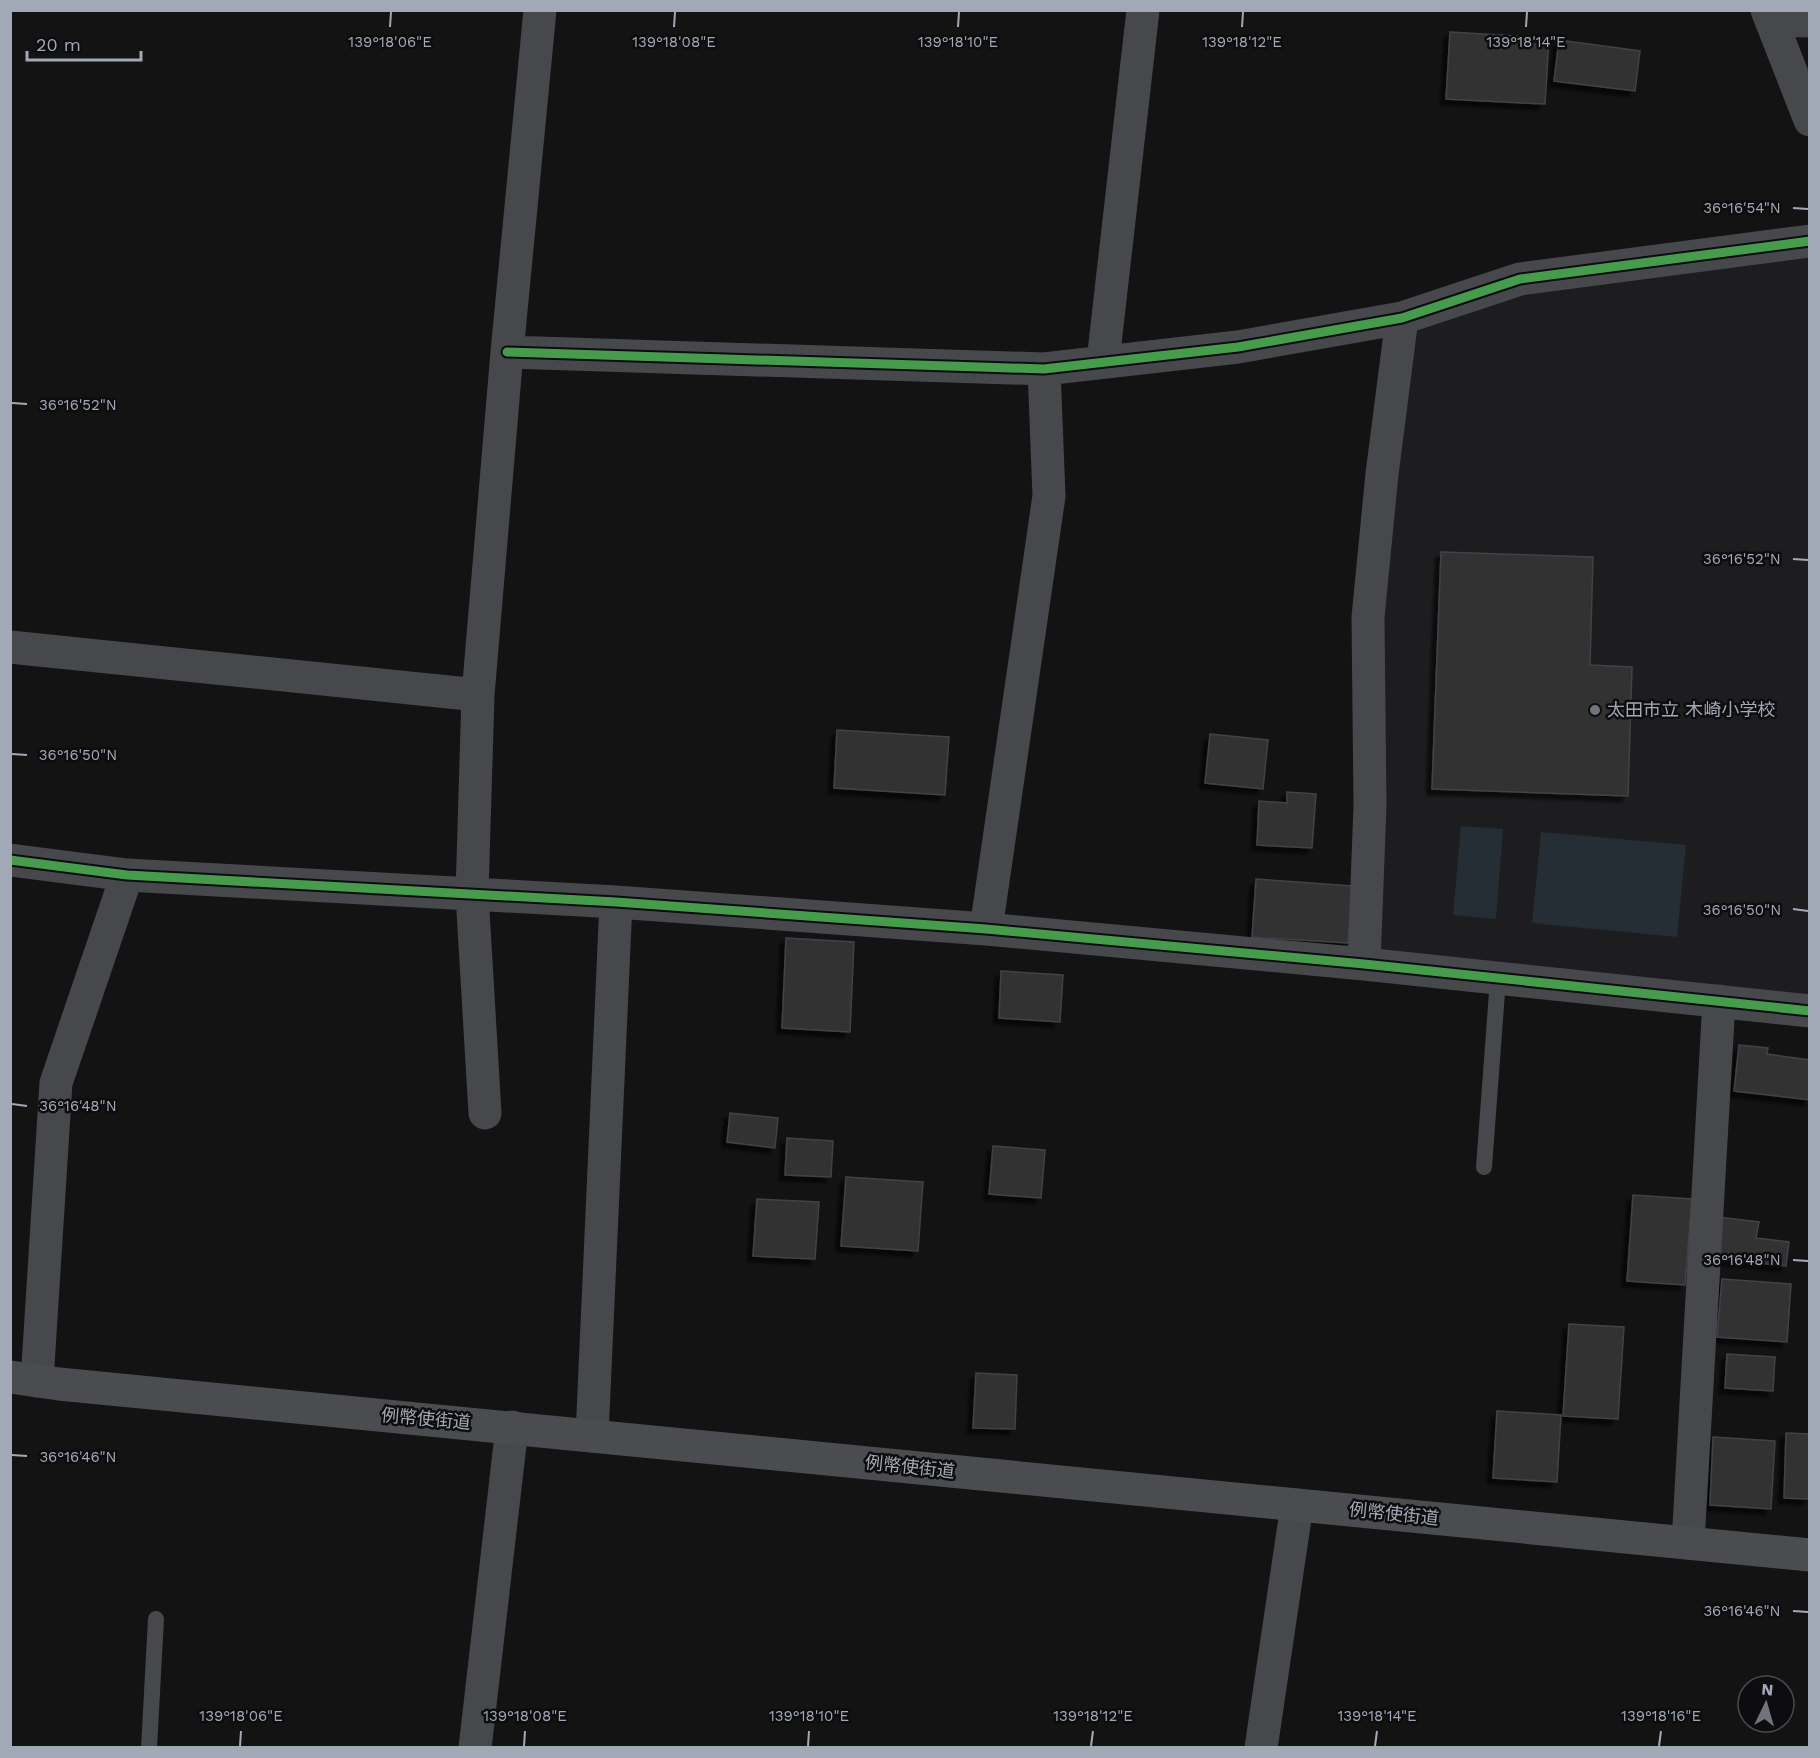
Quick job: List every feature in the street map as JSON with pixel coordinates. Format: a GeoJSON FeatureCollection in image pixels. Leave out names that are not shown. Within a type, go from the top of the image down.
{"type":"FeatureCollection","features":[{"type":"Feature","properties":{"kind":"main road","name":"例幣使街道"},"geometry":{"type":"LineString","coordinates":[[24,1379],[1809,1555]]}},
{"type":"Feature","properties":{"kind":"street"},"geometry":{"type":"LineString","coordinates":[[485,1113],[472,894],[478,695],[507,352],[540,10]]}},
{"type":"Feature","properties":{"kind":"street"},"geometry":{"type":"LineString","coordinates":[[1102,362],[1143,10]]}},
{"type":"Feature","properties":{"kind":"street"},"geometry":{"type":"LineString","coordinates":[[1809,21],[1769,15],[1809,120]]}},
{"type":"Feature","properties":{"kind":"street"},"geometry":{"type":"LineString","coordinates":[[507,352],[1044,369],[1238,347],[1402,318],[1520,279],[1809,241]]}},
{"type":"Feature","properties":{"kind":"street"},"geometry":{"type":"LineString","coordinates":[[1364,964],[1370,805],[1368,617],[1382,474],[1402,318]]}},
{"type":"Feature","properties":{"kind":"street"},"geometry":{"type":"LineString","coordinates":[[986,929],[1049,496],[1044,369]]}},
{"type":"Feature","properties":{"kind":"street"},"geometry":{"type":"LineString","coordinates":[[10,647],[478,695]]}},
{"type":"Feature","properties":{"kind":"street"},"geometry":{"type":"LineString","coordinates":[[10,860],[128,874],[616,902],[986,929],[1364,964],[1809,1011]]}},
{"type":"Feature","properties":{"kind":"street"},"geometry":{"type":"LineString","coordinates":[[24,1379],[56,1083],[128,874]]}},
{"type":"Feature","properties":{"kind":"street"},"geometry":{"type":"LineString","coordinates":[[591,1436],[616,902]]}},
{"type":"Feature","properties":{"kind":"street"},"geometry":{"type":"LineString","coordinates":[[1688,1543],[1719,1001]]}},
{"type":"Feature","properties":{"kind":"street"},"geometry":{"type":"LineString","coordinates":[[475,1748],[512,1427]]}},
{"type":"Feature","properties":{"kind":"street"},"geometry":{"type":"LineString","coordinates":[[1261,1748],[1297,1504]]}},
{"type":"Feature","properties":{"kind":"lane"},"geometry":{"type":"LineString","coordinates":[[1484,1167],[1498,979]]}},
{"type":"Feature","properties":{"kind":"lane"},"geometry":{"type":"LineString","coordinates":[[149,1748],[156,1619]]}},
{"type":"Feature","properties":{"kind":"shaded area","name":"太田市立 木崎小学校"},"geometry":{"type":"Polygon","coordinates":[[[1809,251],[1809,999],[1375,954],[1381,617],[1411,336],[1427,319],[1523,293],[1809,251]]]}},
{"type":"Feature","properties":{"kind":"shaded area"},"geometry":{"type":"Polygon","coordinates":[[[1461,826],[1503,829],[1496,919],[1453,915],[1461,826]]]}},
{"type":"Feature","properties":{"kind":"shaded area"},"geometry":{"type":"Polygon","coordinates":[[[1541,832],[1686,845],[1677,937],[1532,923],[1541,832]]]}},
{"type":"Feature","properties":{"kind":"building"},"geometry":{"type":"Polygon","coordinates":[[[1450,32],[1549,38],[1545,104],[1446,99],[1450,32]]]}},
{"type":"Feature","properties":{"kind":"building"},"geometry":{"type":"Polygon","coordinates":[[[1559,40],[1640,51],[1635,91],[1554,81],[1559,40]]]}},
{"type":"Feature","properties":{"kind":"building"},"geometry":{"type":"Polygon","coordinates":[[[1441,552],[1593,557],[1590,665],[1632,667],[1628,796],[1432,789],[1441,552]]]}},
{"type":"Feature","properties":{"kind":"building"},"geometry":{"type":"Polygon","coordinates":[[[837,730],[949,737],[945,795],[834,788],[837,730]]]}},
{"type":"Feature","properties":{"kind":"building"},"geometry":{"type":"Polygon","coordinates":[[[1210,734],[1268,740],[1263,789],[1205,783],[1210,734]]]}},
{"type":"Feature","properties":{"kind":"building"},"geometry":{"type":"Polygon","coordinates":[[[1287,792],[1316,794],[1312,848],[1257,845],[1259,801],[1287,803],[1287,792]]]}},
{"type":"Feature","properties":{"kind":"building"},"geometry":{"type":"Polygon","coordinates":[[[1256,879],[1352,886],[1348,943],[1252,937],[1256,879]]]}},
{"type":"Feature","properties":{"kind":"building"},"geometry":{"type":"Polygon","coordinates":[[[786,938],[854,942],[850,1032],[782,1028],[786,938]]]}},
{"type":"Feature","properties":{"kind":"building"},"geometry":{"type":"Polygon","coordinates":[[[1001,971],[1063,975],[1060,1022],[999,1018],[1001,971]]]}},
{"type":"Feature","properties":{"kind":"building"},"geometry":{"type":"Polygon","coordinates":[[[1739,1045],[1768,1048],[1767,1054],[1810,1060],[1810,1100],[1734,1091],[1739,1045]]]}},
{"type":"Feature","properties":{"kind":"building"},"geometry":{"type":"Polygon","coordinates":[[[730,1113],[778,1118],[775,1148],[727,1142],[730,1113]]]}},
{"type":"Feature","properties":{"kind":"building"},"geometry":{"type":"Polygon","coordinates":[[[787,1138],[833,1141],[831,1177],[785,1175],[787,1138]]]}},
{"type":"Feature","properties":{"kind":"building"},"geometry":{"type":"Polygon","coordinates":[[[993,1146],[1045,1150],[1041,1198],[989,1194],[993,1146]]]}},
{"type":"Feature","properties":{"kind":"building"},"geometry":{"type":"Polygon","coordinates":[[[846,1177],[923,1182],[918,1251],[841,1246],[846,1177]]]}},
{"type":"Feature","properties":{"kind":"building"},"geometry":{"type":"Polygon","coordinates":[[[1633,1195],[1692,1199],[1685,1285],[1627,1281],[1633,1195]]]}},
{"type":"Feature","properties":{"kind":"building"},"geometry":{"type":"Polygon","coordinates":[[[757,1199],[819,1202],[815,1259],[753,1256],[757,1199]]]}},
{"type":"Feature","properties":{"kind":"building"},"geometry":{"type":"Polygon","coordinates":[[[1718,1217],[1759,1222],[1756,1238],[1789,1242],[1786,1266],[1713,1258],[1718,1217]]]}},
{"type":"Feature","properties":{"kind":"building"},"geometry":{"type":"Polygon","coordinates":[[[1722,1279],[1791,1284],[1787,1342],[1717,1337],[1722,1279]]]}},
{"type":"Feature","properties":{"kind":"building"},"geometry":{"type":"Polygon","coordinates":[[[1569,1324],[1624,1327],[1618,1419],[1563,1416],[1569,1324]]]}},
{"type":"Feature","properties":{"kind":"building"},"geometry":{"type":"Polygon","coordinates":[[[1727,1354],[1775,1357],[1773,1391],[1725,1388],[1727,1354]]]}},
{"type":"Feature","properties":{"kind":"building"},"geometry":{"type":"Polygon","coordinates":[[[976,1373],[1017,1375],[1015,1429],[973,1428],[976,1373]]]}},
{"type":"Feature","properties":{"kind":"building"},"geometry":{"type":"Polygon","coordinates":[[[1497,1411],[1561,1415],[1557,1482],[1493,1478],[1497,1411]]]}},
{"type":"Feature","properties":{"kind":"building"},"geometry":{"type":"Polygon","coordinates":[[[1786,1433],[1810,1434],[1810,1499],[1784,1498],[1786,1433]]]}},
{"type":"Feature","properties":{"kind":"building"},"geometry":{"type":"Polygon","coordinates":[[[1713,1437],[1775,1441],[1771,1509],[1710,1505],[1713,1437]]]}},
{"type":"Feature","properties":{"kind":"cycle path"},"geometry":{"type":"LineString","coordinates":[[507,352],[1044,369],[1238,347],[1402,318],[1520,279],[1810,241]]}},
{"type":"Feature","properties":{"kind":"cycle path"},"geometry":{"type":"LineString","coordinates":[[10,860],[127,875],[616,902],[986,929],[1364,964],[1810,1011]]}},
{"type":"Feature","properties":{"kind":"place","name":"太田市立 木崎小学校"},"geometry":{"type":"Point","coordinates":[1595,710]}}]}
